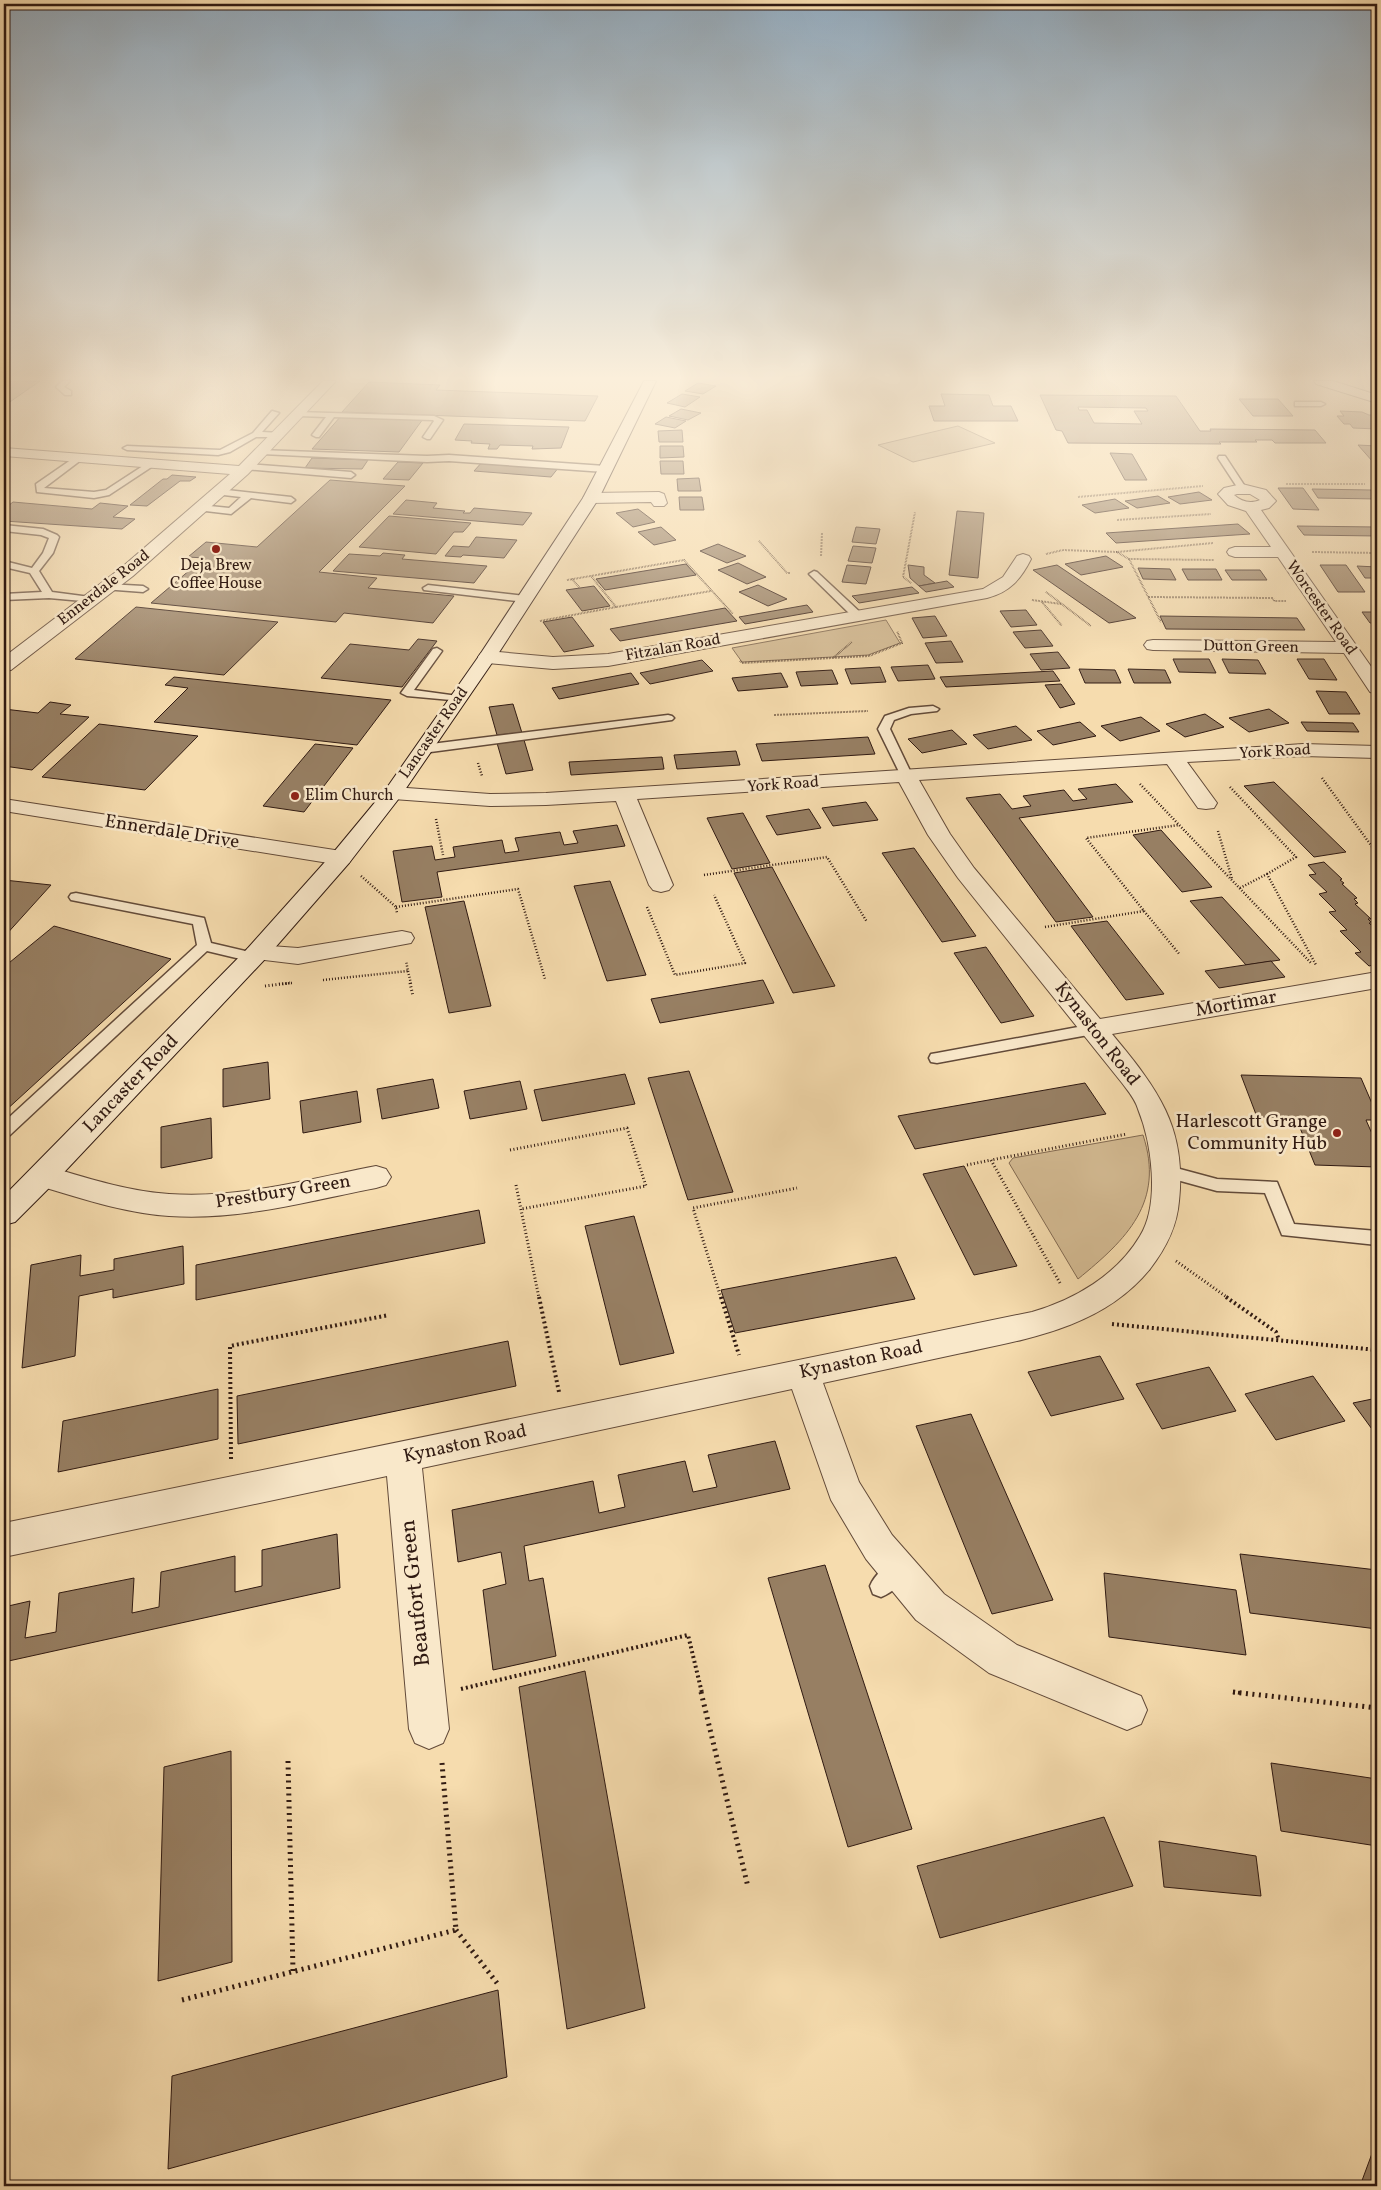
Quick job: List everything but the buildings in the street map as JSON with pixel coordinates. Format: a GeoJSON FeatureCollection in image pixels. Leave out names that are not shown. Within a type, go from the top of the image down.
{"type":"FeatureCollection","features":[{"type":"Feature","properties":{"kind":"street","name":"Ennerdale Road"},"geometry":{"type":"LineString","coordinates":[[4,666],[107,587],[228,483]]}},
{"type":"Feature","properties":{"kind":"street","name":"Lancaster Road"},"geometry":{"type":"LineString","coordinates":[[4,1214],[43,1176],[255,955],[341,858],[393,793],[487,657],[591,498],[598,483]]}},
{"type":"Feature","properties":{"kind":"street"},"geometry":{"type":"LineString","coordinates":[[1240,489],[1261,494],[1268,502],[1252,509],[1228,500],[1225,494],[1240,489]]}},
{"type":"Feature","properties":{"kind":"street"},"geometry":{"type":"LineString","coordinates":[[591,498],[659,498],[658,503]]}},
{"type":"Feature","properties":{"kind":"street","name":"Worcester Road"},"geometry":{"type":"LineString","coordinates":[[1252,509],[1377,688]]}},
{"type":"Feature","properties":{"kind":"street","name":"Worcester Road"},"geometry":{"type":"LineString","coordinates":[[1235,552],[1281,552]]}},
{"type":"Feature","properties":{"kind":"street","name":"Fitzalan Road"},"geometry":{"type":"LineString","coordinates":[[487,657],[553,664],[583,663],[889,611],[987,593],[1002,588],[1012,581],[1023,560]]}},
{"type":"Feature","properties":{"kind":"street","name":"Dutton Green"},"geometry":{"type":"LineString","coordinates":[[1153,645],[1349,648]]}},
{"type":"Feature","properties":{"kind":"street","name":"York Road"},"geometry":{"type":"LineString","coordinates":[[393,793],[490,800],[625,796],[1303,750],[1377,752]]}},
{"type":"Feature","properties":{"kind":"street"},"geometry":{"type":"LineString","coordinates":[[1173,758],[1206,803]]}},
{"type":"Feature","properties":{"kind":"street","name":"Kynaston Road"},"geometry":{"type":"LineString","coordinates":[[4,1540],[1032,1325],[1050,1320],[1101,1297],[1131,1271],[1155,1239],[1164,1206],[1165,1171],[1162,1142],[1151,1107],[1132,1076],[966,873],[939,835],[907,777]]}},
{"type":"Feature","properties":{"kind":"street"},"geometry":{"type":"LineString","coordinates":[[625,796],[661,885]]}},
{"type":"Feature","properties":{"kind":"street","name":"Ennerdale Drive"},"geometry":{"type":"LineString","coordinates":[[4,806],[341,858]]}},
{"type":"Feature","properties":{"kind":"street"},"geometry":{"type":"LineString","coordinates":[[255,955],[298,956],[402,938]]}},
{"type":"Feature","properties":{"kind":"street","name":"Mortimar"},"geometry":{"type":"LineString","coordinates":[[1094,1029],[1327,981],[1377,980]]}},
{"type":"Feature","properties":{"kind":"street","name":"Prestbury Green"},"geometry":{"type":"LineString","coordinates":[[43,1176],[140,1201],[224,1204],[376,1176]]}},
{"type":"Feature","properties":{"kind":"street"},"geometry":{"type":"LineString","coordinates":[[803,1372],[844,1489],[880,1547],[890,1578],[1003,1659],[1127,1710]]}},
{"type":"Feature","properties":{"kind":"street","name":"Beaufort Green"},"geometry":{"type":"LineString","coordinates":[[403,1457],[428,1713]]}},
{"type":"Feature","properties":{"kind":"lane"},"geometry":{"type":"LineString","coordinates":[[43,483],[39,486],[40,490],[94,495],[108,492],[122,483]]}},
{"type":"Feature","properties":{"kind":"lane"},"geometry":{"type":"LineString","coordinates":[[1237,483],[1240,489]]}},
{"type":"Feature","properties":{"kind":"lane"},"geometry":{"type":"LineString","coordinates":[[218,492],[291,500]]}},
{"type":"Feature","properties":{"kind":"lane"},"geometry":{"type":"LineString","coordinates":[[200,508],[231,512],[248,496]]}},
{"type":"Feature","properties":{"kind":"lane"},"geometry":{"type":"LineString","coordinates":[[4,528],[43,532],[54,537],[48,553],[34,571]]}},
{"type":"Feature","properties":{"kind":"lane"},"geometry":{"type":"LineString","coordinates":[[4,564],[34,571],[49,596]]}},
{"type":"Feature","properties":{"kind":"lane"},"geometry":{"type":"LineString","coordinates":[[814,574],[858,616]]}},
{"type":"Feature","properties":{"kind":"lane"},"geometry":{"type":"LineString","coordinates":[[107,587],[142,589]]}},
{"type":"Feature","properties":{"kind":"lane"},"geometry":{"type":"LineString","coordinates":[[428,588],[525,599]]}},
{"type":"Feature","properties":{"kind":"lane"},"geometry":{"type":"LineString","coordinates":[[4,597],[49,596],[90,600]]}},
{"type":"Feature","properties":{"kind":"lane"},"geometry":{"type":"LineString","coordinates":[[437,651],[407,693],[458,699]]}},
{"type":"Feature","properties":{"kind":"lane"},"geometry":{"type":"LineString","coordinates":[[907,777],[884,729],[889,718],[909,711],[933,709]]}},
{"type":"Feature","properties":{"kind":"lane"},"geometry":{"type":"LineString","coordinates":[[423,749],[668,718]]}},
{"type":"Feature","properties":{"kind":"lane"},"geometry":{"type":"LineString","coordinates":[[76,897],[199,921],[204,946]]}},
{"type":"Feature","properties":{"kind":"lane"},"geometry":{"type":"LineString","coordinates":[[204,946],[255,955]]}},
{"type":"Feature","properties":{"kind":"lane"},"geometry":{"type":"LineString","coordinates":[[4,1131],[204,946]]}},
{"type":"Feature","properties":{"kind":"lane"},"geometry":{"type":"LineString","coordinates":[[937,1058],[1094,1029]]}},
{"type":"Feature","properties":{"kind":"lane"},"geometry":{"type":"LineString","coordinates":[[1165,1171],[1218,1185],[1271,1187],[1288,1230],[1377,1238]]}},
{"type":"Feature","properties":{"kind":"path"},"geometry":{"type":"LineString","coordinates":[[1078,497],[1213,485],[1240,489],[1249,484],[1365,484]]}},
{"type":"Feature","properties":{"kind":"path"},"geometry":{"type":"LineString","coordinates":[[1117,520],[1252,509]]}},
{"type":"Feature","properties":{"kind":"path"},"geometry":{"type":"LineString","coordinates":[[915,512],[903,577],[934,602]]}},
{"type":"Feature","properties":{"kind":"path"},"geometry":{"type":"LineString","coordinates":[[759,541],[787,573],[814,574]]}},
{"type":"Feature","properties":{"kind":"path"},"geometry":{"type":"LineString","coordinates":[[1023,560],[1063,550],[1117,552],[1215,543]]}},
{"type":"Feature","properties":{"kind":"path"},"geometry":{"type":"LineString","coordinates":[[1117,552],[1129,559],[1216,560]]}},
{"type":"Feature","properties":{"kind":"path"},"geometry":{"type":"LineString","coordinates":[[1281,552],[1377,553]]}},
{"type":"Feature","properties":{"kind":"path"},"geometry":{"type":"LineString","coordinates":[[1129,559],[1173,645]]}},
{"type":"Feature","properties":{"kind":"path"},"geometry":{"type":"LineString","coordinates":[[534,585],[684,560],[752,634]]}},
{"type":"Feature","properties":{"kind":"path"},"geometry":{"type":"LineString","coordinates":[[590,576],[616,607]]}},
{"type":"Feature","properties":{"kind":"path"},"geometry":{"type":"LineString","coordinates":[[572,579],[580,588]]}},
{"type":"Feature","properties":{"kind":"path"},"geometry":{"type":"LineString","coordinates":[[512,619],[537,621],[712,591]]}},
{"type":"Feature","properties":{"kind":"path"},"geometry":{"type":"LineString","coordinates":[[1046,592],[1091,626]]}},
{"type":"Feature","properties":{"kind":"path"},"geometry":{"type":"LineString","coordinates":[[1148,597],[1273,598],[1274,601],[1317,602]]}},
{"type":"Feature","properties":{"kind":"path"},"geometry":{"type":"LineString","coordinates":[[1032,600],[1062,604]]}},
{"type":"Feature","properties":{"kind":"path"},"geometry":{"type":"LineString","coordinates":[[1042,602],[1062,626]]}},
{"type":"Feature","properties":{"kind":"path"},"geometry":{"type":"LineString","coordinates":[[720,640],[742,663],[869,656],[902,643],[889,611]]}},
{"type":"Feature","properties":{"kind":"path"},"geometry":{"type":"LineString","coordinates":[[774,716],[875,710],[884,729]]}},
{"type":"Feature","properties":{"kind":"path"},"geometry":{"type":"LineString","coordinates":[[1201,756],[1296,857],[1240,888]]}},
{"type":"Feature","properties":{"kind":"path"},"geometry":{"type":"LineString","coordinates":[[1119,762],[1327,981]]}},
{"type":"Feature","properties":{"kind":"path"},"geometry":{"type":"LineString","coordinates":[[1322,778],[1373,848]]}},
{"type":"Feature","properties":{"kind":"path"},"geometry":{"type":"LineString","coordinates":[[431,796],[443,855]]}},
{"type":"Feature","properties":{"kind":"path"},"geometry":{"type":"LineString","coordinates":[[1179,825],[1086,838],[1180,955]]}},
{"type":"Feature","properties":{"kind":"path"},"geometry":{"type":"LineString","coordinates":[[1218,831],[1232,881]]}},
{"type":"Feature","properties":{"kind":"path"},"geometry":{"type":"LineString","coordinates":[[704,875],[827,857],[867,922]]}},
{"type":"Feature","properties":{"kind":"path"},"geometry":{"type":"LineString","coordinates":[[1267,874],[1327,981]]}},
{"type":"Feature","properties":{"kind":"path"},"geometry":{"type":"LineString","coordinates":[[396,907],[518,889],[545,980]]}},
{"type":"Feature","properties":{"kind":"path"},"geometry":{"type":"LineString","coordinates":[[646,905],[675,975],[745,963],[714,895]]}},
{"type":"Feature","properties":{"kind":"path"},"geometry":{"type":"LineString","coordinates":[[1015,932],[1144,911]]}},
{"type":"Feature","properties":{"kind":"path"},"geometry":{"type":"LineString","coordinates":[[408,971],[413,996]]}},
{"type":"Feature","properties":{"kind":"path"},"geometry":{"type":"LineString","coordinates":[[510,1150],[627,1128],[646,1186],[521,1209]]}},
{"type":"Feature","properties":{"kind":"path"},"geometry":{"type":"LineString","coordinates":[[967,1165],[1158,1128]]}},
{"type":"Feature","properties":{"kind":"path"},"geometry":{"type":"LineString","coordinates":[[992,1160],[1080,1307],[1102,1323],[1377,1350]]}},
{"type":"Feature","properties":{"kind":"path"},"geometry":{"type":"LineString","coordinates":[[516,1185],[566,1423]]}},
{"type":"Feature","properties":{"kind":"path"},"geometry":{"type":"LineString","coordinates":[[749,1384],[693,1208],[797,1188]]}},
{"type":"Feature","properties":{"kind":"path"},"geometry":{"type":"LineString","coordinates":[[1149,1247],[1182,1264],[1276,1332],[1279,1340]]}},
{"type":"Feature","properties":{"kind":"path"},"geometry":{"type":"LineString","coordinates":[[232,1492],[230,1346],[388,1315]]}},
{"type":"Feature","properties":{"kind":"path"},"geometry":{"type":"LineString","coordinates":[[497,1984],[456,1930],[441,1743],[428,1713],[688,1635],[748,1887]]}},
{"type":"Feature","properties":{"kind":"path"},"geometry":{"type":"LineString","coordinates":[[1233,1692],[1377,1708]]}},
{"type":"Feature","properties":{"kind":"path"},"geometry":{"type":"LineString","coordinates":[[288,1761],[293,1971]]}},
{"type":"Feature","properties":{"kind":"path"},"geometry":{"type":"LineString","coordinates":[[182,2000],[456,1930]]}},
{"type":"Feature","properties":{"kind":"shaded area"},"geometry":{"type":"Polygon","coordinates":[[[886,620],[900,643],[868,655],[742,662],[732,648],[886,620]]]}},
{"type":"Feature","properties":{"kind":"shaded area"},"geometry":{"type":"Polygon","coordinates":[[[1143,1135],[1149,1159],[1149,1180],[1145,1199],[1137,1217],[1126,1234],[1112,1249],[1078,1279],[1009,1163],[1013,1158],[1143,1135]]]}},
{"type":"Feature","properties":{"kind":"place","name":"Deja Brew Coffee House"},"geometry":{"type":"Point","coordinates":[216,549]}},
{"type":"Feature","properties":{"kind":"place","name":"Elim Church"},"geometry":{"type":"Point","coordinates":[295,796]}},
{"type":"Feature","properties":{"kind":"place","name":"Harlescott Grange Community Hub"},"geometry":{"type":"Point","coordinates":[1337,1133]}}]}
